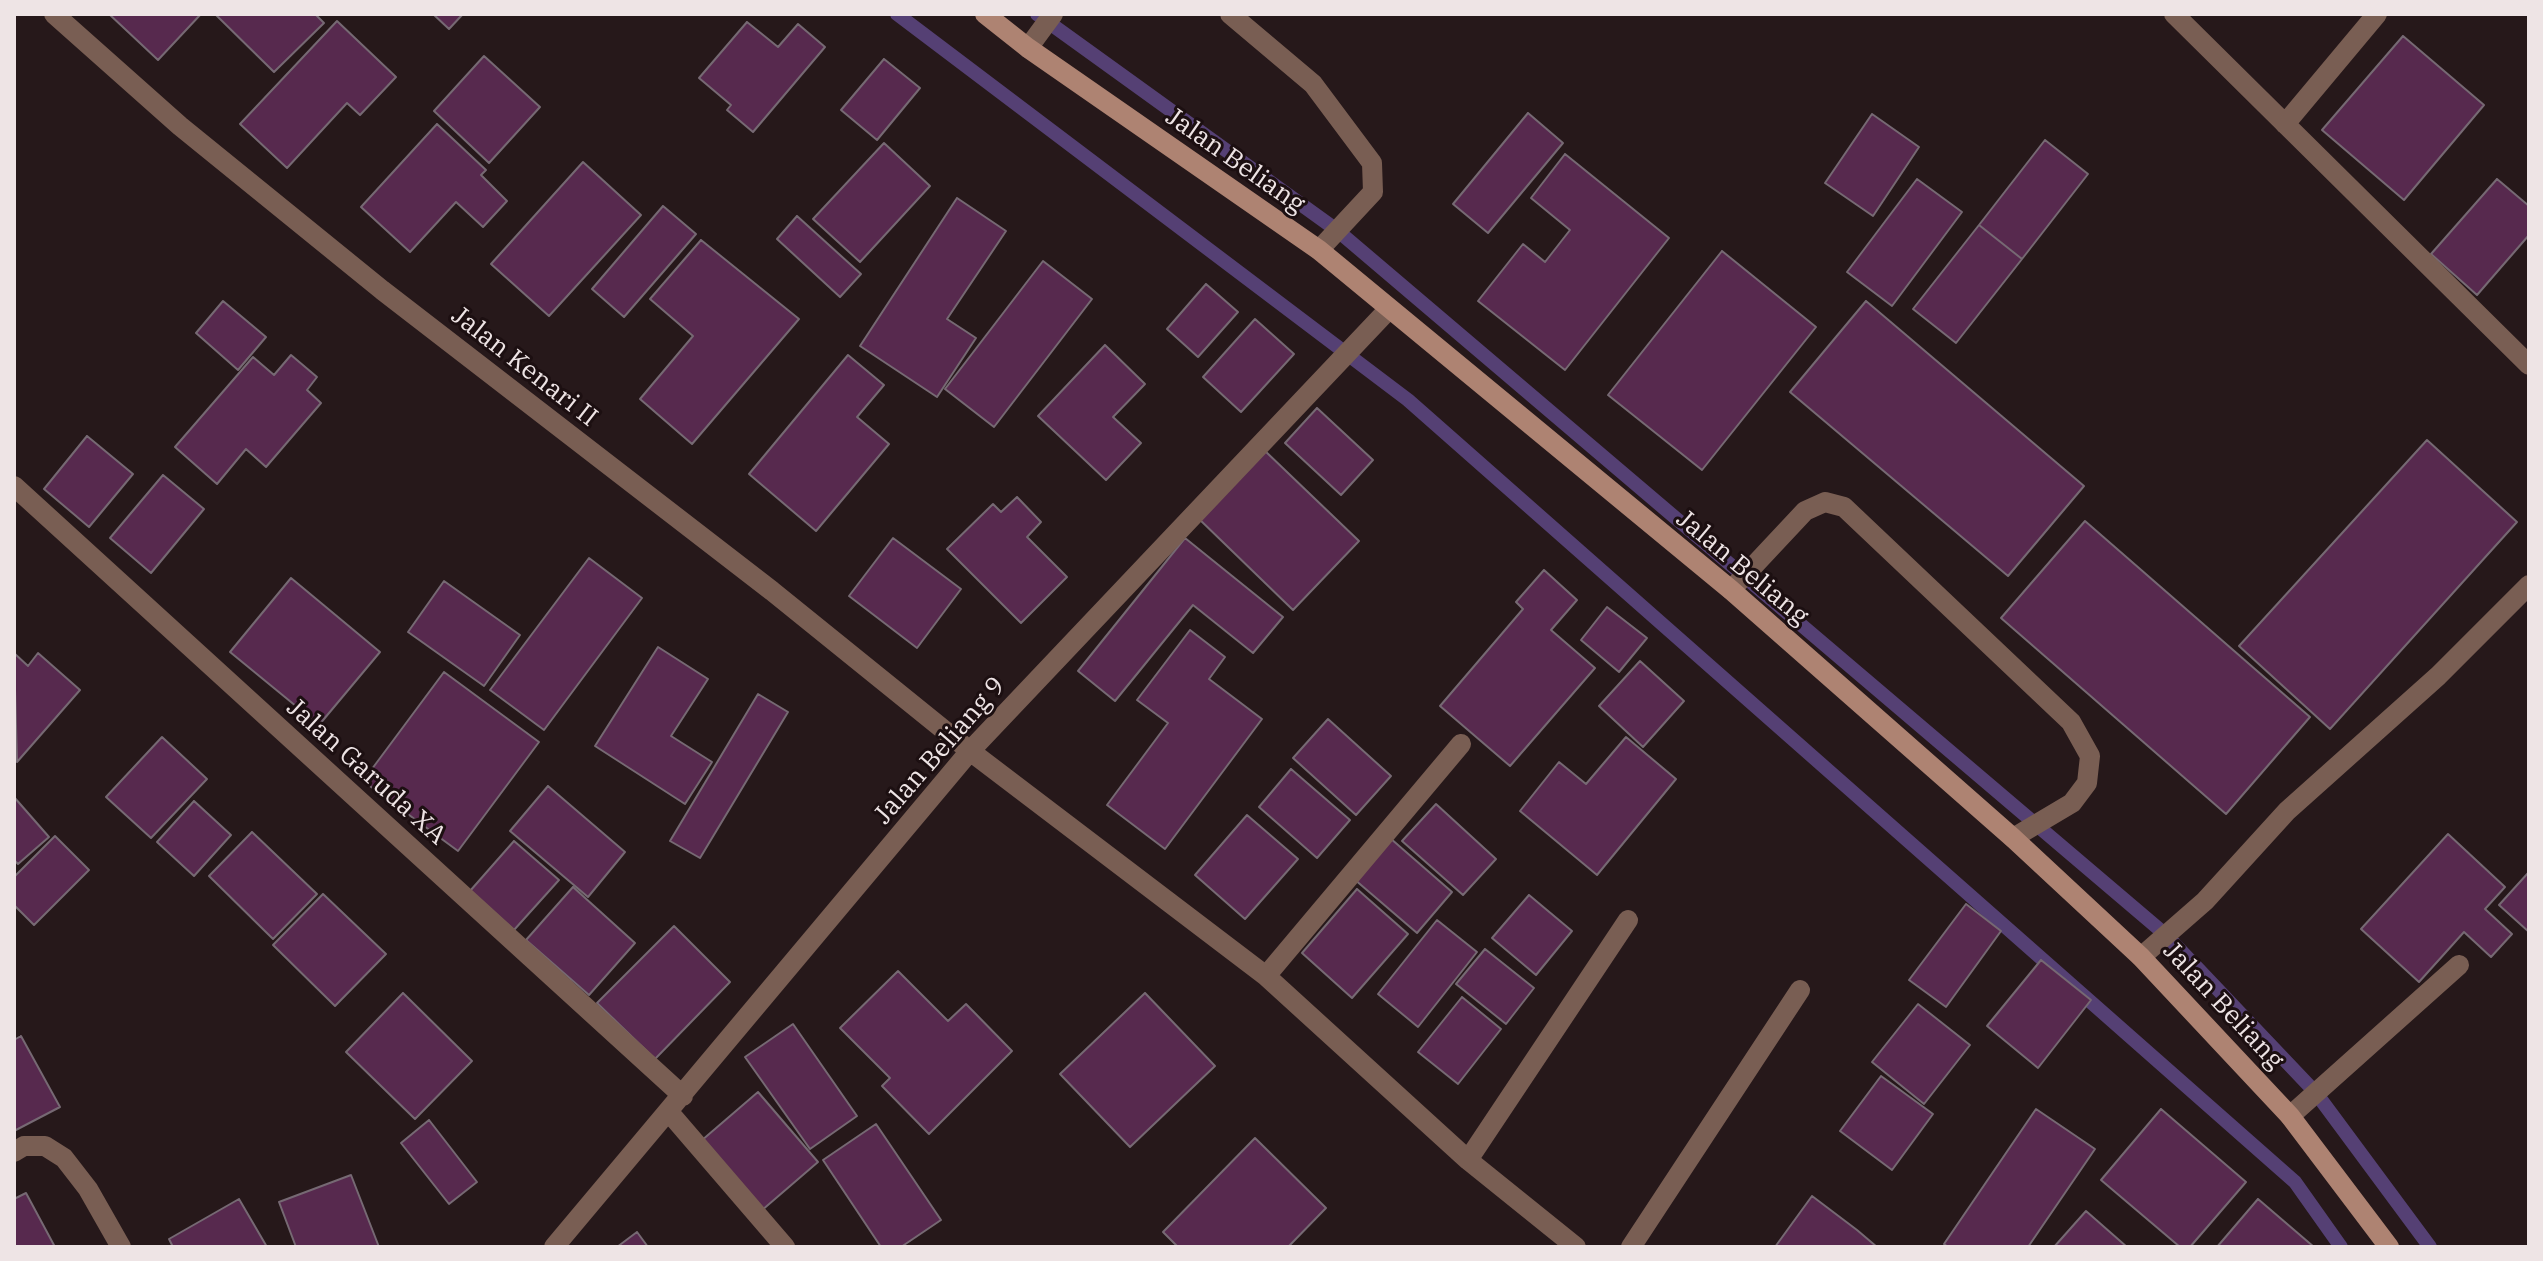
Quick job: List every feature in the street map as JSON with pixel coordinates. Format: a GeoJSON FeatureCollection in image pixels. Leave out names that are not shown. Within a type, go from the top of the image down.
{"type":"FeatureCollection","features":[{"type":"Feature","properties":{"kind":"street","name":"Jalan Kenari II"},"geometry":{"type":"LineString","coordinates":[[54,14],[180,126],[382,290],[772,591],[970,751],[1266,976],[1468,1160],[1576,1247]]}},
{"type":"Feature","properties":{"kind":"street","name":"Jalan Beliang"},"geometry":{"type":"LineString","coordinates":[[985,14],[1028,48],[1319,250],[1731,590],[2013,838],[2141,957],[2290,1116],[2389,1247]]}},
{"type":"Feature","properties":{"kind":"street"},"geometry":{"type":"LineString","coordinates":[[1028,48],[1053,14]]}},
{"type":"Feature","properties":{"kind":"street"},"geometry":{"type":"LineString","coordinates":[[1230,14],[1313,84],[1372,163],[1373,192],[1319,250]]}},
{"type":"Feature","properties":{"kind":"street"},"geometry":{"type":"LineString","coordinates":[[2174,14],[2529,365]]}},
{"type":"Feature","properties":{"kind":"street"},"geometry":{"type":"LineString","coordinates":[[2285,124],[2377,14]]}},
{"type":"Feature","properties":{"kind":"street","name":"Jalan Beliang 9"},"geometry":{"type":"LineString","coordinates":[[554,1247],[970,751],[1388,310]]}},
{"type":"Feature","properties":{"kind":"street","name":"Jalan Garuda XA"},"geometry":{"type":"LineString","coordinates":[[14,486],[676,1103],[785,1247]]}},
{"type":"Feature","properties":{"kind":"street"},"geometry":{"type":"LineString","coordinates":[[1731,590],[1805,511],[1825,502],[1844,507],[2071,722],[2090,756],[2087,783],[2072,803],[2013,838]]}},
{"type":"Feature","properties":{"kind":"street"},"geometry":{"type":"LineString","coordinates":[[2141,957],[2205,901],[2287,811],[2426,687],[2529,585]]}},
{"type":"Feature","properties":{"kind":"street"},"geometry":{"type":"LineString","coordinates":[[1266,976],[1461,744]]}},
{"type":"Feature","properties":{"kind":"street"},"geometry":{"type":"LineString","coordinates":[[1468,1160],[1628,920]]}},
{"type":"Feature","properties":{"kind":"street"},"geometry":{"type":"LineString","coordinates":[[2290,1116],[2459,965]]}},
{"type":"Feature","properties":{"kind":"street"},"geometry":{"type":"LineString","coordinates":[[1631,1247],[1800,990]]}},
{"type":"Feature","properties":{"kind":"street"},"geometry":{"type":"LineString","coordinates":[[14,1152],[24,1146],[45,1146],[64,1158],[88,1189],[121,1247]]}},
{"type":"Feature","properties":{"kind":"building"},"geometry":{"type":"Polygon","coordinates":[[[109,14],[201,14],[158,60],[109,14]]]}},
{"type":"Feature","properties":{"kind":"building"},"geometry":{"type":"Polygon","coordinates":[[[215,14],[315,14],[324,23],[274,72],[215,14]]]}},
{"type":"Feature","properties":{"kind":"building"},"geometry":{"type":"Polygon","coordinates":[[[433,14],[463,14],[449,29],[433,14]]]}},
{"type":"Feature","properties":{"kind":"building"},"geometry":{"type":"Polygon","coordinates":[[[337,21],[396,77],[360,115],[347,103],[287,168],[240,124],[337,21]]]}},
{"type":"Feature","properties":{"kind":"building"},"geometry":{"type":"Polygon","coordinates":[[[747,22],[778,47],[798,24],[825,47],[753,132],[727,110],[731,105],[699,78],[747,22]]]}},
{"type":"Feature","properties":{"kind":"building"},"geometry":{"type":"Polygon","coordinates":[[[2403,36],[2484,105],[2404,200],[2322,130],[2403,36]]]}},
{"type":"Feature","properties":{"kind":"building"},"geometry":{"type":"Polygon","coordinates":[[[484,56],[540,107],[489,163],[434,111],[484,56]]]}},
{"type":"Feature","properties":{"kind":"building"},"geometry":{"type":"Polygon","coordinates":[[[884,59],[920,88],[877,140],[841,110],[884,59]]]}},
{"type":"Feature","properties":{"kind":"building"},"geometry":{"type":"Polygon","coordinates":[[[1528,113],[1563,143],[1488,233],[1453,204],[1528,113]]]}},
{"type":"Feature","properties":{"kind":"building"},"geometry":{"type":"Polygon","coordinates":[[[1872,114],[1919,147],[1873,216],[1825,183],[1872,114]]]}},
{"type":"Feature","properties":{"kind":"building"},"geometry":{"type":"Polygon","coordinates":[[[437,124],[486,170],[481,175],[507,201],[483,227],[456,202],[410,252],[361,207],[437,124]]]}},
{"type":"Feature","properties":{"kind":"building"},"geometry":{"type":"Polygon","coordinates":[[[2045,140],[2088,174],[2022,259],[1979,225],[2045,140]]]}},
{"type":"Feature","properties":{"kind":"building"},"geometry":{"type":"Polygon","coordinates":[[[884,143],[930,186],[860,262],[813,219],[884,143]]]}},
{"type":"Feature","properties":{"kind":"building"},"geometry":{"type":"Polygon","coordinates":[[[1565,154],[1669,238],[1565,370],[1478,301],[1523,244],[1545,262],[1570,230],[1531,198],[1565,154]]]}},
{"type":"Feature","properties":{"kind":"building"},"geometry":{"type":"Polygon","coordinates":[[[583,162],[641,215],[549,316],[491,264],[583,162]]]}},
{"type":"Feature","properties":{"kind":"building"},"geometry":{"type":"Polygon","coordinates":[[[1917,179],[1962,212],[1892,306],[1847,272],[1917,179]]]}},
{"type":"Feature","properties":{"kind":"building"},"geometry":{"type":"Polygon","coordinates":[[[2497,179],[2529,206],[2529,235],[2477,295],[2431,254],[2497,179]]]}},
{"type":"Feature","properties":{"kind":"building"},"geometry":{"type":"Polygon","coordinates":[[[957,198],[1006,231],[947,319],[976,338],[937,397],[860,346],[957,198]]]}},
{"type":"Feature","properties":{"kind":"building"},"geometry":{"type":"Polygon","coordinates":[[[663,206],[696,234],[624,317],[592,289],[663,206]]]}},
{"type":"Feature","properties":{"kind":"building"},"geometry":{"type":"Polygon","coordinates":[[[797,216],[861,274],[840,297],[777,239],[797,216]]]}},
{"type":"Feature","properties":{"kind":"building"},"geometry":{"type":"Polygon","coordinates":[[[1979,225],[2022,259],[1956,343],[1913,309],[1979,225]]]}},
{"type":"Feature","properties":{"kind":"building"},"geometry":{"type":"Polygon","coordinates":[[[701,240],[799,319],[692,444],[640,399],[693,336],[650,299],[701,240]]]}},
{"type":"Feature","properties":{"kind":"building"},"geometry":{"type":"Polygon","coordinates":[[[1722,251],[1816,327],[1702,470],[1608,395],[1722,251]]]}},
{"type":"Feature","properties":{"kind":"building"},"geometry":{"type":"Polygon","coordinates":[[[1043,261],[1092,299],[994,427],[945,389],[1043,261]]]}},
{"type":"Feature","properties":{"kind":"building"},"geometry":{"type":"Polygon","coordinates":[[[1206,284],[1238,312],[1198,357],[1167,329],[1206,284]]]}},
{"type":"Feature","properties":{"kind":"building"},"geometry":{"type":"Polygon","coordinates":[[[223,301],[266,337],[238,370],[196,333],[223,301]]]}},
{"type":"Feature","properties":{"kind":"building"},"geometry":{"type":"Polygon","coordinates":[[[1866,301],[2084,486],[2008,576],[1790,392],[1866,301]]]}},
{"type":"Feature","properties":{"kind":"building"},"geometry":{"type":"Polygon","coordinates":[[[1255,319],[1294,354],[1241,412],[1203,377],[1255,319]]]}},
{"type":"Feature","properties":{"kind":"building"},"geometry":{"type":"Polygon","coordinates":[[[1105,345],[1145,384],[1113,417],[1141,443],[1106,480],[1038,416],[1105,345]]]}},
{"type":"Feature","properties":{"kind":"building"},"geometry":{"type":"Polygon","coordinates":[[[291,355],[317,377],[307,390],[321,403],[266,467],[246,449],[217,484],[175,447],[253,357],[274,375],[291,355]]]}},
{"type":"Feature","properties":{"kind":"building"},"geometry":{"type":"Polygon","coordinates":[[[848,355],[884,385],[857,417],[889,444],[816,531],[749,474],[848,355]]]}},
{"type":"Feature","properties":{"kind":"building"},"geometry":{"type":"Polygon","coordinates":[[[1317,408],[1373,460],[1341,495],[1285,443],[1317,408]]]}},
{"type":"Feature","properties":{"kind":"building"},"geometry":{"type":"Polygon","coordinates":[[[87,436],[133,474],[89,527],[44,489],[87,436]]]}},
{"type":"Feature","properties":{"kind":"building"},"geometry":{"type":"Polygon","coordinates":[[[2427,440],[2517,522],[2330,729],[2239,646],[2427,440]]]}},
{"type":"Feature","properties":{"kind":"building"},"geometry":{"type":"Polygon","coordinates":[[[1263,449],[1359,541],[1293,610],[1197,517],[1263,449]]]}},
{"type":"Feature","properties":{"kind":"building"},"geometry":{"type":"Polygon","coordinates":[[[163,475],[204,509],[151,573],[110,538],[163,475]]]}},
{"type":"Feature","properties":{"kind":"building"},"geometry":{"type":"Polygon","coordinates":[[[1017,497],[1041,522],[1027,537],[1067,577],[1021,623],[947,549],[993,504],[1001,512],[1017,497]]]}},
{"type":"Feature","properties":{"kind":"building"},"geometry":{"type":"Polygon","coordinates":[[[2085,521],[2310,717],[2226,814],[2001,618],[2085,521]]]}},
{"type":"Feature","properties":{"kind":"building"},"geometry":{"type":"Polygon","coordinates":[[[893,538],[961,589],[917,648],[849,596],[893,538]]]}},
{"type":"Feature","properties":{"kind":"building"},"geometry":{"type":"Polygon","coordinates":[[[1185,538],[1283,617],[1253,653],[1193,605],[1115,701],[1078,671],[1185,538]]]}},
{"type":"Feature","properties":{"kind":"building"},"geometry":{"type":"Polygon","coordinates":[[[589,558],[642,598],[544,730],[490,690],[589,558]]]}},
{"type":"Feature","properties":{"kind":"building"},"geometry":{"type":"Polygon","coordinates":[[[1544,570],[1577,600],[1551,630],[1595,668],[1510,766],[1440,706],[1523,609],[1516,602],[1544,570]]]}},
{"type":"Feature","properties":{"kind":"building"},"geometry":{"type":"Polygon","coordinates":[[[291,578],[380,652],[319,725],[230,652],[291,578]]]}},
{"type":"Feature","properties":{"kind":"building"},"geometry":{"type":"Polygon","coordinates":[[[444,581],[520,635],[484,686],[408,632],[444,581]]]}},
{"type":"Feature","properties":{"kind":"building"},"geometry":{"type":"Polygon","coordinates":[[[1607,607],[1647,638],[1619,672],[1581,640],[1607,607]]]}},
{"type":"Feature","properties":{"kind":"building"},"geometry":{"type":"Polygon","coordinates":[[[1190,630],[1225,657],[1209,679],[1262,719],[1165,849],[1107,805],[1168,723],[1137,700],[1190,630]]]}},
{"type":"Feature","properties":{"kind":"building"},"geometry":{"type":"Polygon","coordinates":[[[658,647],[708,679],[671,736],[712,762],[685,804],[595,746],[658,647]]]}},
{"type":"Feature","properties":{"kind":"building"},"geometry":{"type":"Polygon","coordinates":[[[14,653],[28,666],[38,653],[80,690],[17,762],[14,653]]]}},
{"type":"Feature","properties":{"kind":"building"},"geometry":{"type":"Polygon","coordinates":[[[1640,661],[1684,701],[1643,747],[1599,706],[1640,661]]]}},
{"type":"Feature","properties":{"kind":"building"},"geometry":{"type":"Polygon","coordinates":[[[444,672],[539,742],[458,851],[363,781],[444,672]]]}},
{"type":"Feature","properties":{"kind":"building"},"geometry":{"type":"Polygon","coordinates":[[[758,694],[788,712],[700,858],[670,841],[758,694]]]}},
{"type":"Feature","properties":{"kind":"building"},"geometry":{"type":"Polygon","coordinates":[[[1328,719],[1391,776],[1356,815],[1293,758],[1328,719]]]}},
{"type":"Feature","properties":{"kind":"building"},"geometry":{"type":"Polygon","coordinates":[[[162,737],[207,779],[151,838],[106,797],[162,737]]]}},
{"type":"Feature","properties":{"kind":"building"},"geometry":{"type":"Polygon","coordinates":[[[1626,737],[1676,779],[1597,875],[1520,811],[1559,762],[1586,784],[1626,737]]]}},
{"type":"Feature","properties":{"kind":"building"},"geometry":{"type":"Polygon","coordinates":[[[1291,769],[1350,820],[1317,858],[1259,807],[1291,769]]]}},
{"type":"Feature","properties":{"kind":"building"},"geometry":{"type":"Polygon","coordinates":[[[548,786],[625,852],[588,897],[510,831],[548,786]]]}},
{"type":"Feature","properties":{"kind":"building"},"geometry":{"type":"Polygon","coordinates":[[[14,797],[49,837],[18,864],[14,860],[14,797]]]}},
{"type":"Feature","properties":{"kind":"building"},"geometry":{"type":"Polygon","coordinates":[[[194,801],[231,835],[194,876],[157,842],[194,801]]]}},
{"type":"Feature","properties":{"kind":"building"},"geometry":{"type":"Polygon","coordinates":[[[1436,804],[1496,859],[1463,895],[1402,841],[1436,804]]]}},
{"type":"Feature","properties":{"kind":"building"},"geometry":{"type":"Polygon","coordinates":[[[1247,815],[1298,859],[1245,919],[1195,875],[1247,815]]]}},
{"type":"Feature","properties":{"kind":"building"},"geometry":{"type":"Polygon","coordinates":[[[252,832],[317,894],[273,939],[209,876],[252,832]]]}},
{"type":"Feature","properties":{"kind":"building"},"geometry":{"type":"Polygon","coordinates":[[[2448,834],[2505,887],[2485,909],[2512,934],[2491,957],[2464,932],[2419,982],[2361,929],[2448,834]]]}},
{"type":"Feature","properties":{"kind":"building"},"geometry":{"type":"Polygon","coordinates":[[[55,836],[89,870],[34,925],[14,905],[14,877],[55,836]]]}},
{"type":"Feature","properties":{"kind":"building"},"geometry":{"type":"Polygon","coordinates":[[[1390,838],[1452,892],[1417,933],[1354,879],[1390,838]]]}},
{"type":"Feature","properties":{"kind":"building"},"geometry":{"type":"Polygon","coordinates":[[[514,841],[559,880],[514,930],[470,891],[514,841]]]}},
{"type":"Feature","properties":{"kind":"building"},"geometry":{"type":"Polygon","coordinates":[[[2529,874],[2529,932],[2499,905],[2529,874]]]}},
{"type":"Feature","properties":{"kind":"building"},"geometry":{"type":"Polygon","coordinates":[[[573,887],[635,943],[589,995],[526,940],[573,887]]]}},
{"type":"Feature","properties":{"kind":"building"},"geometry":{"type":"Polygon","coordinates":[[[1357,889],[1408,934],[1352,998],[1302,953],[1357,889]]]}},
{"type":"Feature","properties":{"kind":"building"},"geometry":{"type":"Polygon","coordinates":[[[323,894],[386,954],[335,1006],[273,945],[323,894]]]}},
{"type":"Feature","properties":{"kind":"building"},"geometry":{"type":"Polygon","coordinates":[[[1529,895],[1572,931],[1536,975],[1492,938],[1529,895]]]}},
{"type":"Feature","properties":{"kind":"building"},"geometry":{"type":"Polygon","coordinates":[[[1966,904],[2001,931],[1946,1007],[1909,980],[1966,904]]]}},
{"type":"Feature","properties":{"kind":"building"},"geometry":{"type":"Polygon","coordinates":[[[1437,920],[1477,952],[1418,1027],[1378,994],[1437,920]]]}},
{"type":"Feature","properties":{"kind":"building"},"geometry":{"type":"Polygon","coordinates":[[[674,926],[730,982],[655,1059],[597,1003],[674,926]]]}},
{"type":"Feature","properties":{"kind":"building"},"geometry":{"type":"Polygon","coordinates":[[[1485,949],[1534,988],[1506,1024],[1456,984],[1485,949]]]}},
{"type":"Feature","properties":{"kind":"building"},"geometry":{"type":"Polygon","coordinates":[[[2041,960],[2091,1000],[2038,1068],[1987,1026],[2041,960]]]}},
{"type":"Feature","properties":{"kind":"building"},"geometry":{"type":"Polygon","coordinates":[[[898,971],[948,1021],[966,1004],[1012,1051],[929,1134],[882,1086],[890,1078],[840,1028],[898,971]]]}},
{"type":"Feature","properties":{"kind":"building"},"geometry":{"type":"Polygon","coordinates":[[[403,993],[472,1061],[415,1119],[346,1052],[403,993]]]}},
{"type":"Feature","properties":{"kind":"building"},"geometry":{"type":"Polygon","coordinates":[[[1145,993],[1215,1066],[1130,1147],[1060,1074],[1145,993]]]}},
{"type":"Feature","properties":{"kind":"building"},"geometry":{"type":"Polygon","coordinates":[[[1462,997],[1501,1029],[1458,1084],[1418,1052],[1462,997]]]}},
{"type":"Feature","properties":{"kind":"building"},"geometry":{"type":"Polygon","coordinates":[[[1918,1004],[1970,1045],[1924,1104],[1872,1062],[1918,1004]]]}},
{"type":"Feature","properties":{"kind":"building"},"geometry":{"type":"Polygon","coordinates":[[[793,1024],[857,1116],[810,1149],[745,1057],[793,1024]]]}},
{"type":"Feature","properties":{"kind":"building"},"geometry":{"type":"Polygon","coordinates":[[[21,1036],[60,1107],[14,1131],[14,1040],[21,1036]]]}},
{"type":"Feature","properties":{"kind":"building"},"geometry":{"type":"Polygon","coordinates":[[[1881,1076],[1933,1114],[1892,1170],[1840,1131],[1881,1076]]]}},
{"type":"Feature","properties":{"kind":"building"},"geometry":{"type":"Polygon","coordinates":[[[758,1092],[818,1162],[761,1211],[701,1141],[758,1092]]]}},
{"type":"Feature","properties":{"kind":"building"},"geometry":{"type":"Polygon","coordinates":[[[2036,1109],[2095,1149],[2028,1247],[1948,1247],[1944,1244],[2036,1109]]]}},
{"type":"Feature","properties":{"kind":"building"},"geometry":{"type":"Polygon","coordinates":[[[2161,1109],[2246,1182],[2190,1247],[2180,1247],[2101,1180],[2161,1109]]]}},
{"type":"Feature","properties":{"kind":"building"},"geometry":{"type":"Polygon","coordinates":[[[429,1120],[477,1182],[449,1204],[401,1143],[429,1120]]]}},
{"type":"Feature","properties":{"kind":"building"},"geometry":{"type":"Polygon","coordinates":[[[876,1124],[941,1220],[901,1247],[881,1247],[823,1160],[876,1124]]]}},
{"type":"Feature","properties":{"kind":"building"},"geometry":{"type":"Polygon","coordinates":[[[1255,1138],[1326,1208],[1288,1247],[1178,1247],[1163,1232],[1255,1138]]]}},
{"type":"Feature","properties":{"kind":"building"},"geometry":{"type":"Polygon","coordinates":[[[351,1175],[379,1247],[296,1247],[279,1202],[351,1175]]]}},
{"type":"Feature","properties":{"kind":"building"},"geometry":{"type":"Polygon","coordinates":[[[26,1193],[55,1247],[14,1247],[14,1199],[26,1193]]]}},
{"type":"Feature","properties":{"kind":"building"},"geometry":{"type":"Polygon","coordinates":[[[1812,1196],[1857,1230],[1877,1247],[1775,1247],[1812,1196]]]}},
{"type":"Feature","properties":{"kind":"building"},"geometry":{"type":"Polygon","coordinates":[[[239,1199],[267,1247],[173,1247],[169,1239],[239,1199]]]}},
{"type":"Feature","properties":{"kind":"building"},"geometry":{"type":"Polygon","coordinates":[[[2258,1199],[2314,1247],[2217,1247],[2258,1199]]]}},
{"type":"Feature","properties":{"kind":"building"},"geometry":{"type":"Polygon","coordinates":[[[2086,1211],[2127,1247],[2054,1247],[2086,1211]]]}},
{"type":"Feature","properties":{"kind":"building"},"geometry":{"type":"Polygon","coordinates":[[[637,1232],[648,1247],[617,1247],[637,1232]]]}},
{"type":"Feature","properties":{"kind":"waterway"},"geometry":{"type":"LineString","coordinates":[[897,14],[1408,400],[2295,1182],[2341,1247]]}},
{"type":"Feature","properties":{"kind":"waterway"},"geometry":{"type":"LineString","coordinates":[[1037,14],[1338,231],[2166,935],[2316,1093],[2430,1247]]}}]}
